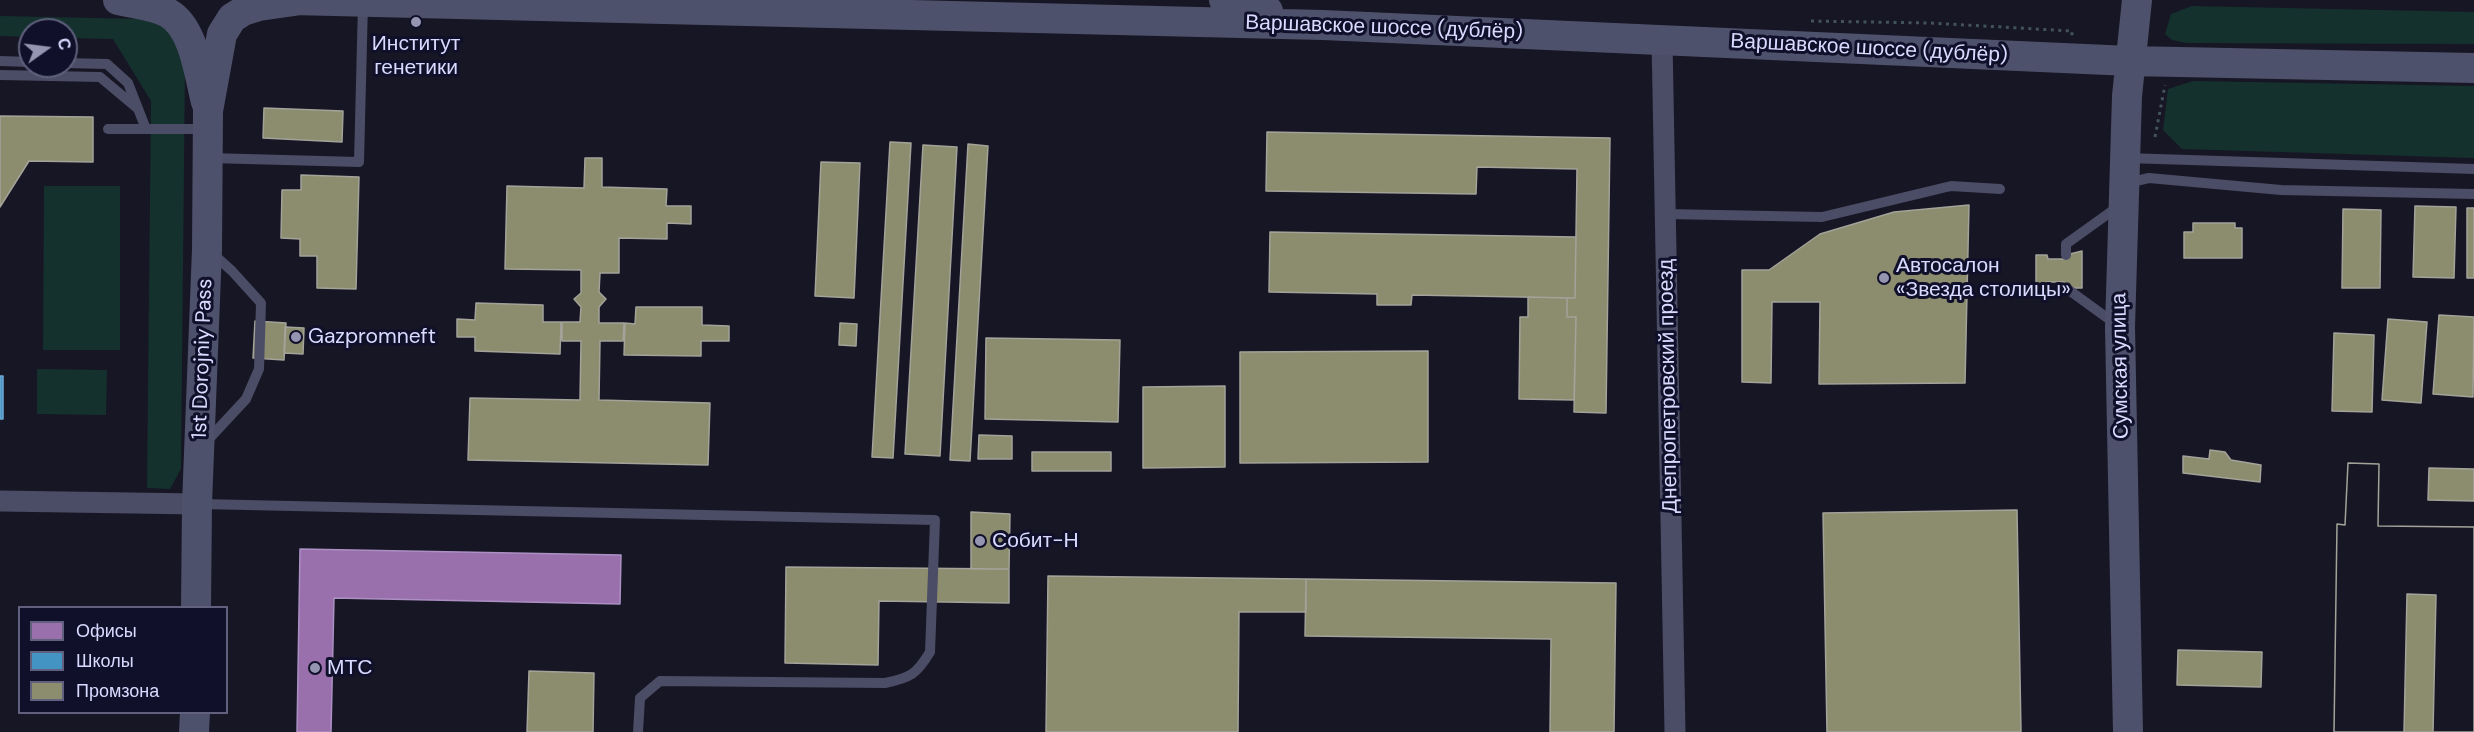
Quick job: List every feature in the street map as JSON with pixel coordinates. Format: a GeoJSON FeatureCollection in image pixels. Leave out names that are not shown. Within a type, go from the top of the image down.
{"type":"FeatureCollection","features":[{"type":"Feature","properties":{"kind":"main road"},"geometry":{"type":"LineString","coordinates":[[118,0],[168,13],[182,25],[191,45],[208,133]]}},
{"type":"Feature","properties":{"kind":"main road","name":"Варшавское шоссе (дублёр)"},"geometry":{"type":"LineString","coordinates":[[293,0],[1323,25],[2130,61],[2474,68]]}},
{"type":"Feature","properties":{"kind":"main road"},"geometry":{"type":"LineString","coordinates":[[208,133],[222,34],[232,18],[243,11],[259,6],[301,0]]}},
{"type":"Feature","properties":{"kind":"main road"},"geometry":{"type":"LineString","coordinates":[[1224,0],[1323,25]]}},
{"type":"Feature","properties":{"kind":"main road","name":"Сумская улица"},"geometry":{"type":"LineString","coordinates":[[2128,732],[2120,327],[2130,61],[2138,0]]}},
{"type":"Feature","properties":{"kind":"main road","name":"1st Dorojniy Pass"},"geometry":{"type":"LineString","coordinates":[[196,606],[207,249],[208,133]]}},
{"type":"Feature","properties":{"kind":"main road"},"geometry":{"type":"LineString","coordinates":[[194,732],[195,714]]}},
{"type":"Feature","properties":{"kind":"street","name":"Днепропетровский проезд"},"geometry":{"type":"LineString","coordinates":[[1662,40],[1675,732]]}},
{"type":"Feature","properties":{"kind":"street"},"geometry":{"type":"LineString","coordinates":[[0,501],[198,504]]}},
{"type":"Feature","properties":{"kind":"lane"},"geometry":{"type":"LineString","coordinates":[[108,129],[208,133],[358,162],[363,2]]}},
{"type":"Feature","properties":{"kind":"lane"},"geometry":{"type":"LineString","coordinates":[[0,61],[18,62]]}},
{"type":"Feature","properties":{"kind":"lane"},"geometry":{"type":"LineString","coordinates":[[78,63],[107,64],[129,83],[147,129]]}},
{"type":"Feature","properties":{"kind":"lane"},"geometry":{"type":"LineString","coordinates":[[0,75],[100,77],[137,108]]}},
{"type":"Feature","properties":{"kind":"lane"},"geometry":{"type":"LineString","coordinates":[[2124,182],[2474,169]]}},
{"type":"Feature","properties":{"kind":"lane"},"geometry":{"type":"LineString","coordinates":[[2066,255],[2066,244],[2124,182],[2149,178],[2281,190],[2474,194]]}},
{"type":"Feature","properties":{"kind":"lane"},"geometry":{"type":"LineString","coordinates":[[1666,214],[1822,217],[1952,186],[2000,189]]}},
{"type":"Feature","properties":{"kind":"lane"},"geometry":{"type":"LineString","coordinates":[[200,449],[246,399],[259,369],[261,303],[232,271],[207,249]]}},
{"type":"Feature","properties":{"kind":"lane"},"geometry":{"type":"LineString","coordinates":[[2066,288],[2120,327]]}},
{"type":"Feature","properties":{"kind":"lane"},"geometry":{"type":"LineString","coordinates":[[198,504],[935,520],[930,652],[919,670],[903,680],[885,683],[660,681],[640,698],[638,732]]}},
{"type":"Feature","properties":{"kind":"path"},"geometry":{"type":"LineString","coordinates":[[1800,21],[1930,23],[2072,32]]}},
{"type":"Feature","properties":{"kind":"green space"},"geometry":{"type":"Polygon","coordinates":[[[2192,6],[2474,12],[2474,44],[2186,43],[2172,40],[2165,34],[2171,14],[2192,6]]]}},
{"type":"Feature","properties":{"kind":"green space"},"geometry":{"type":"Polygon","coordinates":[[[0,16],[143,19],[161,25],[172,34],[185,64],[181,469],[170,489],[147,488],[151,101],[113,39],[78,38],[78,18],[18,18],[18,37],[0,36],[0,16]]]}},
{"type":"Feature","properties":{"kind":"green space"},"geometry":{"type":"Polygon","coordinates":[[[2193,81],[2474,86],[2474,158],[2182,149],[2163,130],[2168,89],[2193,81]]]}},
{"type":"Feature","properties":{"kind":"green space"},"geometry":{"type":"Polygon","coordinates":[[[44,186],[120,186],[120,350],[43,350],[44,186]]]}},
{"type":"Feature","properties":{"kind":"green space"},"geometry":{"type":"Polygon","coordinates":[[[37,369],[107,370],[106,415],[37,414],[37,369]]]}},
{"type":"Feature","properties":{"kind":"building: Офисы","name":"МТС"},"geometry":{"type":"Polygon","coordinates":[[[300,549],[621,555],[620,604],[334,598],[331,732],[297,732],[300,549]]]}},
{"type":"Feature","properties":{"kind":"building: Школы"},"geometry":{"type":"Polygon","coordinates":[[[0,376],[3,376],[3,419],[0,419],[0,376]]]}},
{"type":"Feature","properties":{"kind":"building: Промзона"},"geometry":{"type":"Polygon","coordinates":[[[264,108],[343,111],[342,142],[263,138],[264,108]]]}},
{"type":"Feature","properties":{"kind":"building: Промзона"},"geometry":{"type":"Polygon","coordinates":[[[0,116],[93,117],[93,162],[29,161],[0,207],[0,116]]]}},
{"type":"Feature","properties":{"kind":"building: Промзона"},"geometry":{"type":"Polygon","coordinates":[[[1267,132],[1610,138],[1606,413],[1574,412],[1576,317],[1567,317],[1567,298],[1575,298],[1577,169],[1477,167],[1476,194],[1266,191],[1267,132]]]}},
{"type":"Feature","properties":{"kind":"building: Промзона"},"geometry":{"type":"Polygon","coordinates":[[[890,142],[911,143],[893,458],[872,457],[890,142]]]}},
{"type":"Feature","properties":{"kind":"building: Промзона"},"geometry":{"type":"Polygon","coordinates":[[[968,144],[988,146],[970,461],[950,460],[968,144]]]}},
{"type":"Feature","properties":{"kind":"building: Промзона"},"geometry":{"type":"Polygon","coordinates":[[[923,145],[957,147],[940,456],[905,454],[923,145]]]}},
{"type":"Feature","properties":{"kind":"building: Промзона"},"geometry":{"type":"Polygon","coordinates":[[[585,158],[602,158],[602,187],[667,189],[666,206],[691,206],[691,224],[667,223],[667,239],[619,238],[619,273],[600,273],[599,292],[606,299],[599,307],[599,323],[624,323],[623,341],[600,341],[599,400],[710,403],[708,465],[468,460],[470,398],[580,400],[581,341],[562,341],[562,322],[580,322],[581,307],[574,299],[581,293],[581,270],[505,269],[507,186],[584,188],[585,158]]]}},
{"type":"Feature","properties":{"kind":"building: Промзона"},"geometry":{"type":"Polygon","coordinates":[[[821,162],[860,163],[854,298],[815,296],[821,162]]]}},
{"type":"Feature","properties":{"kind":"building: Промзона"},"geometry":{"type":"Polygon","coordinates":[[[301,175],[359,177],[356,289],[317,288],[317,256],[300,256],[300,239],[281,238],[282,190],[301,190],[301,175]]]}},
{"type":"Feature","properties":{"kind":"building: Промзона"},"geometry":{"type":"Polygon","coordinates":[[[1969,205],[1965,383],[1819,384],[1820,302],[1772,302],[1771,383],[1742,382],[1742,270],[1769,270],[1820,234],[1894,212],[1969,205]]]}},
{"type":"Feature","properties":{"kind":"building: Промзона"},"geometry":{"type":"Polygon","coordinates":[[[2415,206],[2456,207],[2454,278],[2413,277],[2415,206]]]}},
{"type":"Feature","properties":{"kind":"building: Промзона"},"geometry":{"type":"Polygon","coordinates":[[[2467,208],[2474,208],[2474,278],[2467,278],[2467,208]]]}},
{"type":"Feature","properties":{"kind":"building: Промзона"},"geometry":{"type":"Polygon","coordinates":[[[2343,209],[2381,210],[2380,288],[2342,288],[2343,209]]]}},
{"type":"Feature","properties":{"kind":"building: Промзона"},"geometry":{"type":"Polygon","coordinates":[[[2193,223],[2235,223],[2235,228],[2242,228],[2242,258],[2184,258],[2184,232],[2193,232],[2193,223]]]}},
{"type":"Feature","properties":{"kind":"building: Промзона"},"geometry":{"type":"Polygon","coordinates":[[[1270,232],[1576,237],[1575,298],[1412,295],[1411,305],[1377,305],[1377,294],[1269,292],[1270,232]]]}},
{"type":"Feature","properties":{"kind":"building: Промзона"},"geometry":{"type":"Polygon","coordinates":[[[2082,251],[2082,288],[2064,288],[2064,282],[2047,282],[2048,285],[2036,285],[2036,255],[2047,255],[2048,259],[2064,259],[2066,255],[2082,251]]]}},
{"type":"Feature","properties":{"kind":"building: Промзона"},"geometry":{"type":"Polygon","coordinates":[[[1528,297],[1567,298],[1567,317],[1576,317],[1574,400],[1519,399],[1520,317],[1528,317],[1528,297]]]}},
{"type":"Feature","properties":{"kind":"building: Промзона"},"geometry":{"type":"Polygon","coordinates":[[[476,303],[543,305],[543,322],[561,322],[560,354],[475,351],[475,337],[457,337],[457,319],[475,320],[476,303]]]}},
{"type":"Feature","properties":{"kind":"building: Промзона"},"geometry":{"type":"Polygon","coordinates":[[[636,307],[702,307],[702,325],[729,326],[729,341],[701,341],[701,356],[624,355],[625,323],[635,324],[636,307]]]}},
{"type":"Feature","properties":{"kind":"building: Промзона"},"geometry":{"type":"Polygon","coordinates":[[[2439,315],[2474,317],[2473,397],[2433,394],[2439,315]]]}},
{"type":"Feature","properties":{"kind":"building: Промзона"},"geometry":{"type":"Polygon","coordinates":[[[2388,319],[2427,322],[2421,403],[2382,400],[2388,319]]]}},
{"type":"Feature","properties":{"kind":"building: Промзона"},"geometry":{"type":"Polygon","coordinates":[[[255,321],[286,323],[284,360],[253,358],[255,321]]]}},
{"type":"Feature","properties":{"kind":"building: Промзона"},"geometry":{"type":"Polygon","coordinates":[[[840,323],[857,324],[856,346],[839,345],[840,323]]]}},
{"type":"Feature","properties":{"kind":"building: Промзона"},"geometry":{"type":"Polygon","coordinates":[[[285,327],[304,328],[303,354],[284,353],[285,327]]]}},
{"type":"Feature","properties":{"kind":"building: Промзона"},"geometry":{"type":"Polygon","coordinates":[[[2334,333],[2374,335],[2372,412],[2332,411],[2334,333]]]}},
{"type":"Feature","properties":{"kind":"building: Промзона"},"geometry":{"type":"Polygon","coordinates":[[[986,338],[1120,340],[1118,422],[985,419],[986,338]]]}},
{"type":"Feature","properties":{"kind":"building: Промзона"},"geometry":{"type":"Polygon","coordinates":[[[1428,351],[1428,462],[1240,463],[1240,352],[1428,351]]]}},
{"type":"Feature","properties":{"kind":"building: Промзона"},"geometry":{"type":"Polygon","coordinates":[[[1225,386],[1225,467],[1143,468],[1143,387],[1225,386]]]}},
{"type":"Feature","properties":{"kind":"building: Промзона"},"geometry":{"type":"Polygon","coordinates":[[[979,435],[1012,436],[1012,459],[978,459],[979,435]]]}},
{"type":"Feature","properties":{"kind":"building: Промзона"},"geometry":{"type":"Polygon","coordinates":[[[2210,450],[2225,452],[2231,460],[2261,465],[2260,482],[2183,473],[2183,456],[2209,459],[2210,450]]]}},
{"type":"Feature","properties":{"kind":"building: Промзона"},"geometry":{"type":"Polygon","coordinates":[[[1032,452],[1111,452],[1111,471],[1032,471],[1032,452]]]}},
{"type":"Feature","properties":{"kind":"building: Промзона"},"geometry":{"type":"Polygon","coordinates":[[[2348,463],[2379,464],[2378,526],[2474,527],[2474,732],[2433,732],[2436,595],[2407,594],[2404,732],[2334,732],[2337,524],[2345,525],[2348,463]]]}},
{"type":"Feature","properties":{"kind":"building: Промзона"},"geometry":{"type":"Polygon","coordinates":[[[2348,463],[2379,464],[2378,526],[2474,527],[2474,732],[2334,732],[2337,524],[2345,525],[2348,463]]]}},
{"type":"Feature","properties":{"kind":"building: Промзона"},"geometry":{"type":"Polygon","coordinates":[[[2429,468],[2474,469],[2474,501],[2428,500],[2429,468]]]}},
{"type":"Feature","properties":{"kind":"building: Промзона"},"geometry":{"type":"Polygon","coordinates":[[[2017,510],[2021,732],[1827,732],[1823,513],[2017,510]]]}},
{"type":"Feature","properties":{"kind":"building: Промзона"},"geometry":{"type":"Polygon","coordinates":[[[971,512],[1010,514],[1009,569],[971,569],[971,512]]]}},
{"type":"Feature","properties":{"kind":"building: Промзона"},"geometry":{"type":"Polygon","coordinates":[[[786,567],[1009,569],[1009,603],[879,601],[878,665],[785,663],[786,567]]]}},
{"type":"Feature","properties":{"kind":"building: Промзона"},"geometry":{"type":"Polygon","coordinates":[[[1048,576],[1306,579],[1306,612],[1239,612],[1238,732],[1046,732],[1048,576]]]}},
{"type":"Feature","properties":{"kind":"building: Промзона"},"geometry":{"type":"Polygon","coordinates":[[[1306,579],[1616,583],[1614,732],[1550,732],[1551,639],[1305,636],[1306,579]]]}},
{"type":"Feature","properties":{"kind":"building: Промзона"},"geometry":{"type":"Polygon","coordinates":[[[2178,650],[2262,652],[2261,687],[2177,685],[2178,650]]]}},
{"type":"Feature","properties":{"kind":"building: Промзона"},"geometry":{"type":"Polygon","coordinates":[[[529,671],[594,673],[593,732],[527,732],[529,671]]]}},
{"type":"Feature","properties":{"kind":"place","name":"Институт генетики"},"geometry":{"type":"Point","coordinates":[416,22]}},
{"type":"Feature","properties":{"kind":"place","name":"Автосалон «Звезда столицы»"},"geometry":{"type":"Point","coordinates":[1884,278]}},
{"type":"Feature","properties":{"kind":"place","name":"Gazpromneft"},"geometry":{"type":"Point","coordinates":[296,337]}},
{"type":"Feature","properties":{"kind":"place","name":"Собит-Н"},"geometry":{"type":"Point","coordinates":[980,541]}},
{"type":"Feature","properties":{"kind":"place","name":"МТС"},"geometry":{"type":"Point","coordinates":[315,668]}}]}
